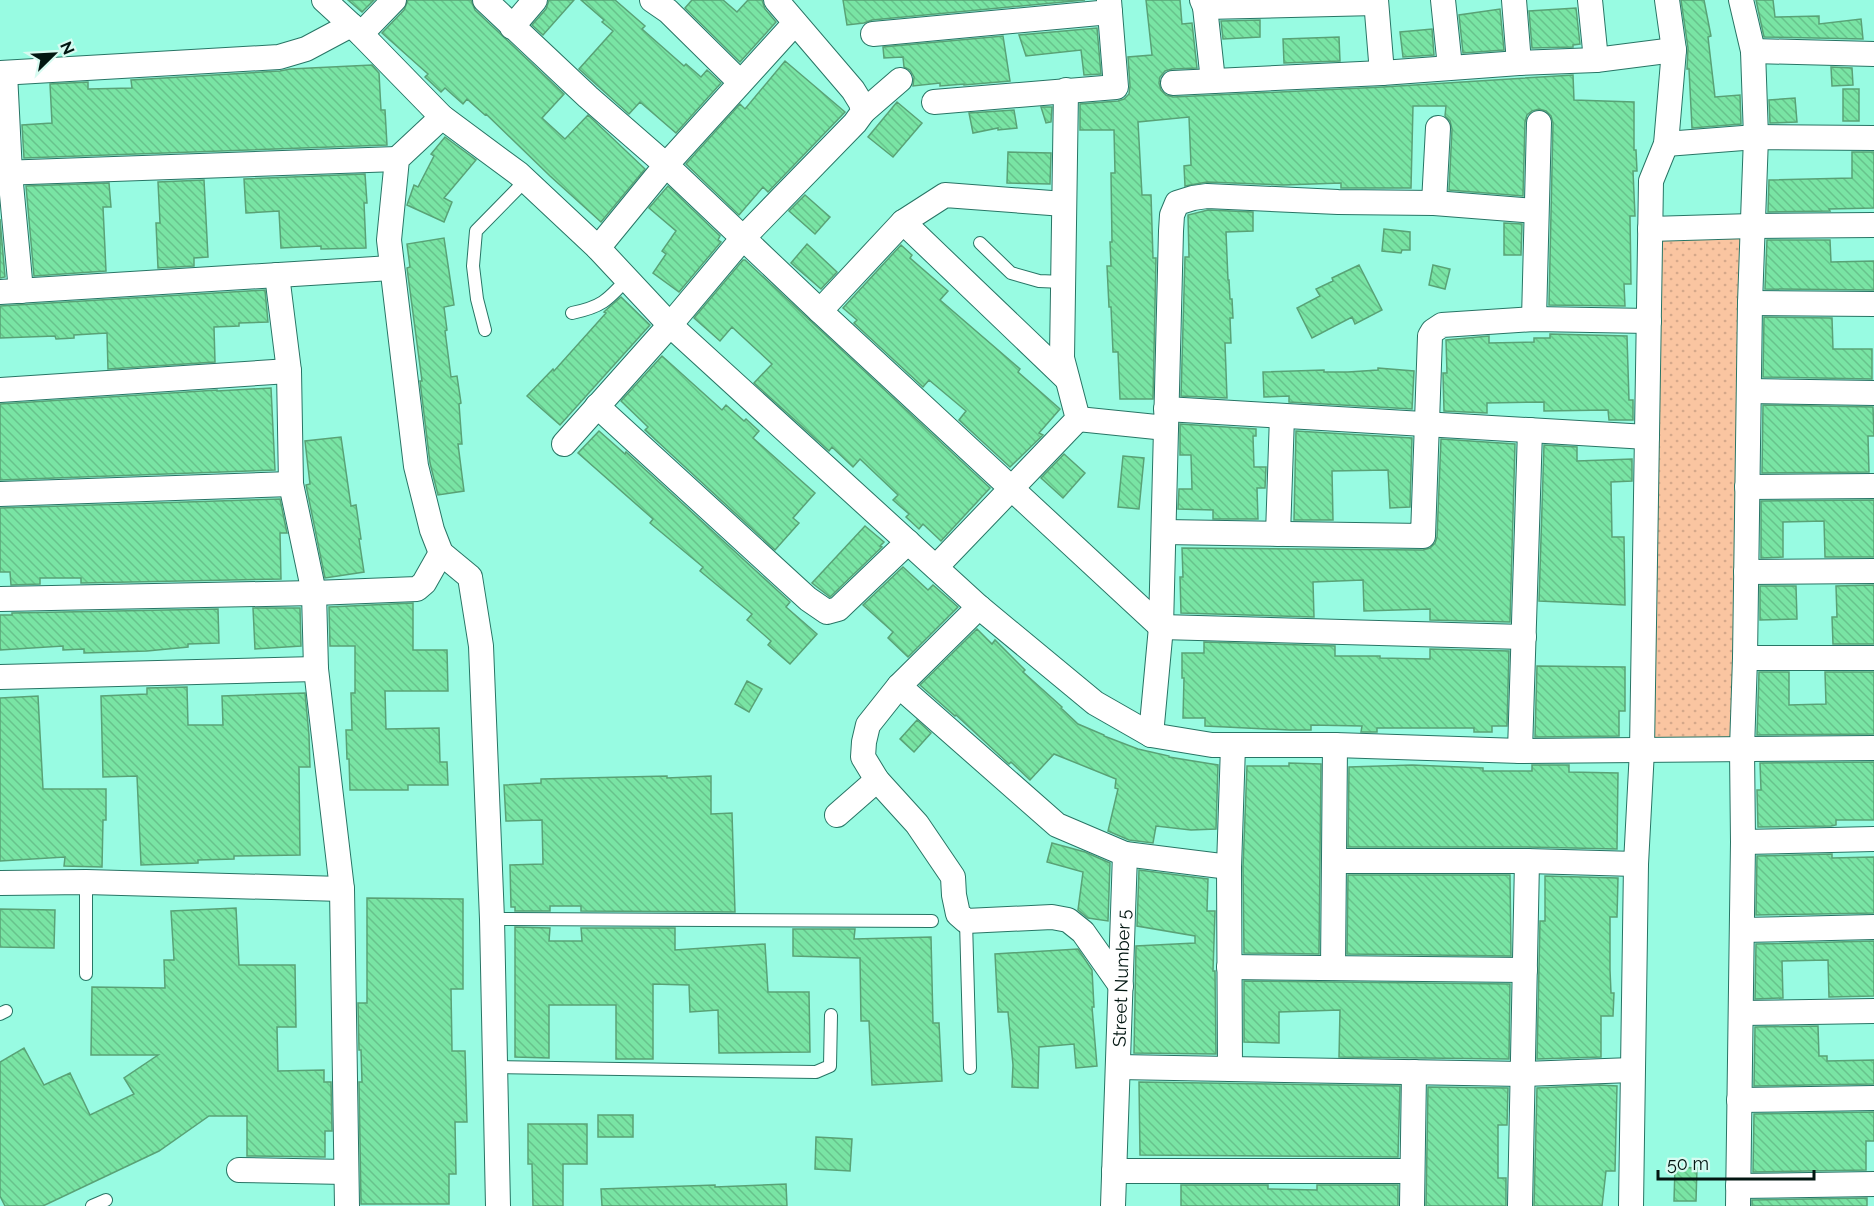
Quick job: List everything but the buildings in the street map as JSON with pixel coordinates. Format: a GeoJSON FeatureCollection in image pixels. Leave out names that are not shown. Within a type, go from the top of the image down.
{"type":"FeatureCollection","features":[{"type":"Feature","properties":{"kind":"street"},"geometry":{"type":"LineString","coordinates":[[324,0],[356,29],[442,117],[526,180],[598,248],[670,325],[980,607],[1095,703],[1151,735],[1212,745],[1233,746],[1335,745],[1520,751],[1874,748]]}},
{"type":"Feature","properties":{"kind":"street"},"geometry":{"type":"LineString","coordinates":[[391,268],[10,292],[3,73],[279,57],[356,29],[394,0]]}},
{"type":"Feature","properties":{"kind":"street"},"geometry":{"type":"LineString","coordinates":[[485,0],[588,97],[666,165],[1161,627],[1524,637]]}},
{"type":"Feature","properties":{"kind":"street"},"geometry":{"type":"LineString","coordinates":[[512,27],[535,0]]}},
{"type":"Feature","properties":{"kind":"street"},"geometry":{"type":"LineString","coordinates":[[776,0],[853,90],[861,103],[863,112]]}},
{"type":"Feature","properties":{"kind":"street"},"geometry":{"type":"LineString","coordinates":[[1443,0],[1450,68]]}},
{"type":"Feature","properties":{"kind":"street"},"geometry":{"type":"LineString","coordinates":[[1514,0],[1518,63]]}},
{"type":"Feature","properties":{"kind":"street"},"geometry":{"type":"LineString","coordinates":[[1590,0],[1596,60]]}},
{"type":"Feature","properties":{"kind":"street"},"geometry":{"type":"LineString","coordinates":[[1631,1206],[1636,864],[1642,750],[1651,181],[1666,144],[1674,50],[1667,0]]}},
{"type":"Feature","properties":{"kind":"street"},"geometry":{"type":"LineString","coordinates":[[1741,0],[1753,51],[1756,137],[1750,303],[1742,749],[1743,842],[1738,1196],[1874,1184]]}},
{"type":"Feature","properties":{"kind":"street"},"geometry":{"type":"LineString","coordinates":[[1213,81],[1204,4],[1376,1],[1382,73]]}},
{"type":"Feature","properties":{"kind":"street"},"geometry":{"type":"LineString","coordinates":[[666,4],[740,82]]}},
{"type":"Feature","properties":{"kind":"street"},"geometry":{"type":"LineString","coordinates":[[873,34],[1109,6],[1116,87],[934,102]]}},
{"type":"Feature","properties":{"kind":"street"},"geometry":{"type":"LineString","coordinates":[[598,248],[666,165],[795,23]]}},
{"type":"Feature","properties":{"kind":"street"},"geometry":{"type":"LineString","coordinates":[[1173,83],[1596,60],[1674,50]]}},
{"type":"Feature","properties":{"kind":"street"},"geometry":{"type":"LineString","coordinates":[[1753,51],[1874,54]]}},
{"type":"Feature","properties":{"kind":"street"},"geometry":{"type":"LineString","coordinates":[[564,444],[670,325],[743,238],[863,112],[900,80]]}},
{"type":"Feature","properties":{"kind":"street"},"geometry":{"type":"LineString","coordinates":[[1066,90],[1062,358],[1078,419]]}},
{"type":"Feature","properties":{"kind":"street"},"geometry":{"type":"LineString","coordinates":[[5,173],[397,159],[442,117]]}},
{"type":"Feature","properties":{"kind":"street"},"geometry":{"type":"LineString","coordinates":[[1534,319],[1539,123]]}},
{"type":"Feature","properties":{"kind":"street"},"geometry":{"type":"LineString","coordinates":[[1434,203],[1438,128]]}},
{"type":"Feature","properties":{"kind":"street"},"geometry":{"type":"LineString","coordinates":[[1666,144],[1756,137],[1874,138]]}},
{"type":"Feature","properties":{"kind":"street"},"geometry":{"type":"LineString","coordinates":[[397,159],[389,240],[416,465],[432,530],[441,553],[470,576],[481,646],[492,919],[498,1206]]}},
{"type":"Feature","properties":{"kind":"street"},"geometry":{"type":"LineString","coordinates":[[820,311],[903,222],[945,195],[1064,204]]}},
{"type":"Feature","properties":{"kind":"street"},"geometry":{"type":"LineString","coordinates":[[1151,735],[1161,627],[1171,231],[1172,215],[1177,203],[1208,196],[1338,202],[1434,203],[1536,211]]}},
{"type":"Feature","properties":{"kind":"street"},"geometry":{"type":"LineString","coordinates":[[903,222],[1067,379]]}},
{"type":"Feature","properties":{"kind":"street"},"geometry":{"type":"LineString","coordinates":[[1650,229],[1874,225]]}},
{"type":"Feature","properties":{"kind":"street"},"geometry":{"type":"LineString","coordinates":[[277,275],[289,371],[291,484],[314,593],[316,669],[342,889],[347,1206]]}},
{"type":"Feature","properties":{"kind":"street"},"geometry":{"type":"LineString","coordinates":[[1750,303],[1874,304]]}},
{"type":"Feature","properties":{"kind":"street"},"geometry":{"type":"LineString","coordinates":[[1164,532],[1423,537],[1425,424],[1430,336],[1433,331],[1442,325],[1534,319],[1649,321]]}},
{"type":"Feature","properties":{"kind":"street"},"geometry":{"type":"LineString","coordinates":[[0,390],[289,371]]}},
{"type":"Feature","properties":{"kind":"street"},"geometry":{"type":"LineString","coordinates":[[1749,392],[1874,393]]}},
{"type":"Feature","properties":{"kind":"street"},"geometry":{"type":"LineString","coordinates":[[597,406],[808,599],[827,612],[838,609],[908,542]]}},
{"type":"Feature","properties":{"kind":"street"},"geometry":{"type":"LineString","coordinates":[[1278,534],[1282,416]]}},
{"type":"Feature","properties":{"kind":"street"},"geometry":{"type":"LineString","coordinates":[[936,567],[1078,419],[1282,416],[1647,437]]}},
{"type":"Feature","properties":{"kind":"street"},"geometry":{"type":"LineString","coordinates":[[1520,751],[1530,430]]}},
{"type":"Feature","properties":{"kind":"street"},"geometry":{"type":"LineString","coordinates":[[0,494],[291,484]]}},
{"type":"Feature","properties":{"kind":"street"},"geometry":{"type":"LineString","coordinates":[[1748,487],[1874,486]]}},
{"type":"Feature","properties":{"kind":"street"},"geometry":{"type":"LineString","coordinates":[[0,599],[417,589],[424,583],[441,553]]}},
{"type":"Feature","properties":{"kind":"street"},"geometry":{"type":"LineString","coordinates":[[1746,572],[1874,572]]}},
{"type":"Feature","properties":{"kind":"street"},"geometry":{"type":"LineString","coordinates":[[980,607],[899,686],[868,725],[863,757],[877,780],[917,824],[953,877],[958,914],[966,921],[1052,916],[1068,920],[1083,932],[1120,986]]}},
{"type":"Feature","properties":{"kind":"street"},"geometry":{"type":"LineString","coordinates":[[1745,658],[1874,658]]}},
{"type":"Feature","properties":{"kind":"street"},"geometry":{"type":"LineString","coordinates":[[0,677],[316,669]]}},
{"type":"Feature","properties":{"kind":"street"},"geometry":{"type":"LineString","coordinates":[[899,686],[1057,825],[1125,854],[1229,867]]}},
{"type":"Feature","properties":{"kind":"street"},"geometry":{"type":"LineString","coordinates":[[1334,968],[1335,745]]}},
{"type":"Feature","properties":{"kind":"street"},"geometry":{"type":"LineString","coordinates":[[1230,1069],[1229,867],[1233,746]]}},
{"type":"Feature","properties":{"kind":"street"},"geometry":{"type":"LineString","coordinates":[[837,815],[877,780]]}},
{"type":"Feature","properties":{"kind":"street"},"geometry":{"type":"LineString","coordinates":[[1743,842],[1874,839]]}},
{"type":"Feature","properties":{"kind":"street","name":"Street Number 5"},"geometry":{"type":"LineString","coordinates":[[1113,1206],[1125,854]]}},
{"type":"Feature","properties":{"kind":"street"},"geometry":{"type":"LineString","coordinates":[[1334,861],[1527,861],[1636,864]]}},
{"type":"Feature","properties":{"kind":"street"},"geometry":{"type":"LineString","coordinates":[[1520,1206],[1527,861]]}},
{"type":"Feature","properties":{"kind":"street"},"geometry":{"type":"LineString","coordinates":[[0,883],[86,882],[342,889]]}},
{"type":"Feature","properties":{"kind":"street"},"geometry":{"type":"LineString","coordinates":[[1742,930],[1874,927]]}},
{"type":"Feature","properties":{"kind":"street"},"geometry":{"type":"LineString","coordinates":[[1229,967],[1525,970]]}},
{"type":"Feature","properties":{"kind":"street"},"geometry":{"type":"LineString","coordinates":[[1741,1013],[1874,1011]]}},
{"type":"Feature","properties":{"kind":"street"},"geometry":{"type":"LineString","coordinates":[[1118,1067],[1522,1074],[1632,1070]]}},
{"type":"Feature","properties":{"kind":"street"},"geometry":{"type":"LineString","coordinates":[[1412,1206],[1414,1072]]}},
{"type":"Feature","properties":{"kind":"street"},"geometry":{"type":"LineString","coordinates":[[1740,1100],[1874,1098]]}},
{"type":"Feature","properties":{"kind":"street"},"geometry":{"type":"LineString","coordinates":[[239,1170],[346,1172]]}},
{"type":"Feature","properties":{"kind":"street"},"geometry":{"type":"LineString","coordinates":[[1114,1171],[1412,1172]]}},
{"type":"Feature","properties":{"kind":"lane"},"geometry":{"type":"LineString","coordinates":[[484,330],[473,266],[476,231],[526,180]]}},
{"type":"Feature","properties":{"kind":"lane"},"geometry":{"type":"LineString","coordinates":[[980,243],[1011,273],[1039,281],[1063,282]]}},
{"type":"Feature","properties":{"kind":"lane"},"geometry":{"type":"LineString","coordinates":[[572,314],[607,301],[627,279]]}},
{"type":"Feature","properties":{"kind":"lane"},"geometry":{"type":"LineString","coordinates":[[86,882],[86,974]]}},
{"type":"Feature","properties":{"kind":"lane"},"geometry":{"type":"LineString","coordinates":[[492,919],[932,921]]}},
{"type":"Feature","properties":{"kind":"lane"},"geometry":{"type":"LineString","coordinates":[[966,921],[970,1068]]}},
{"type":"Feature","properties":{"kind":"lane"},"geometry":{"type":"LineString","coordinates":[[495,1067],[816,1072],[830,1066],[831,1015]]}},
{"type":"Feature","properties":{"kind":"lane"},"geometry":{"type":"LineString","coordinates":[[92,1206],[106,1200]]}},
{"type":"Feature","properties":{"kind":"shaded area"},"geometry":{"type":"Polygon","coordinates":[[[1744,235],[1738,727],[1723,743],[1650,745],[1661,236],[1744,235]]]}}]}
